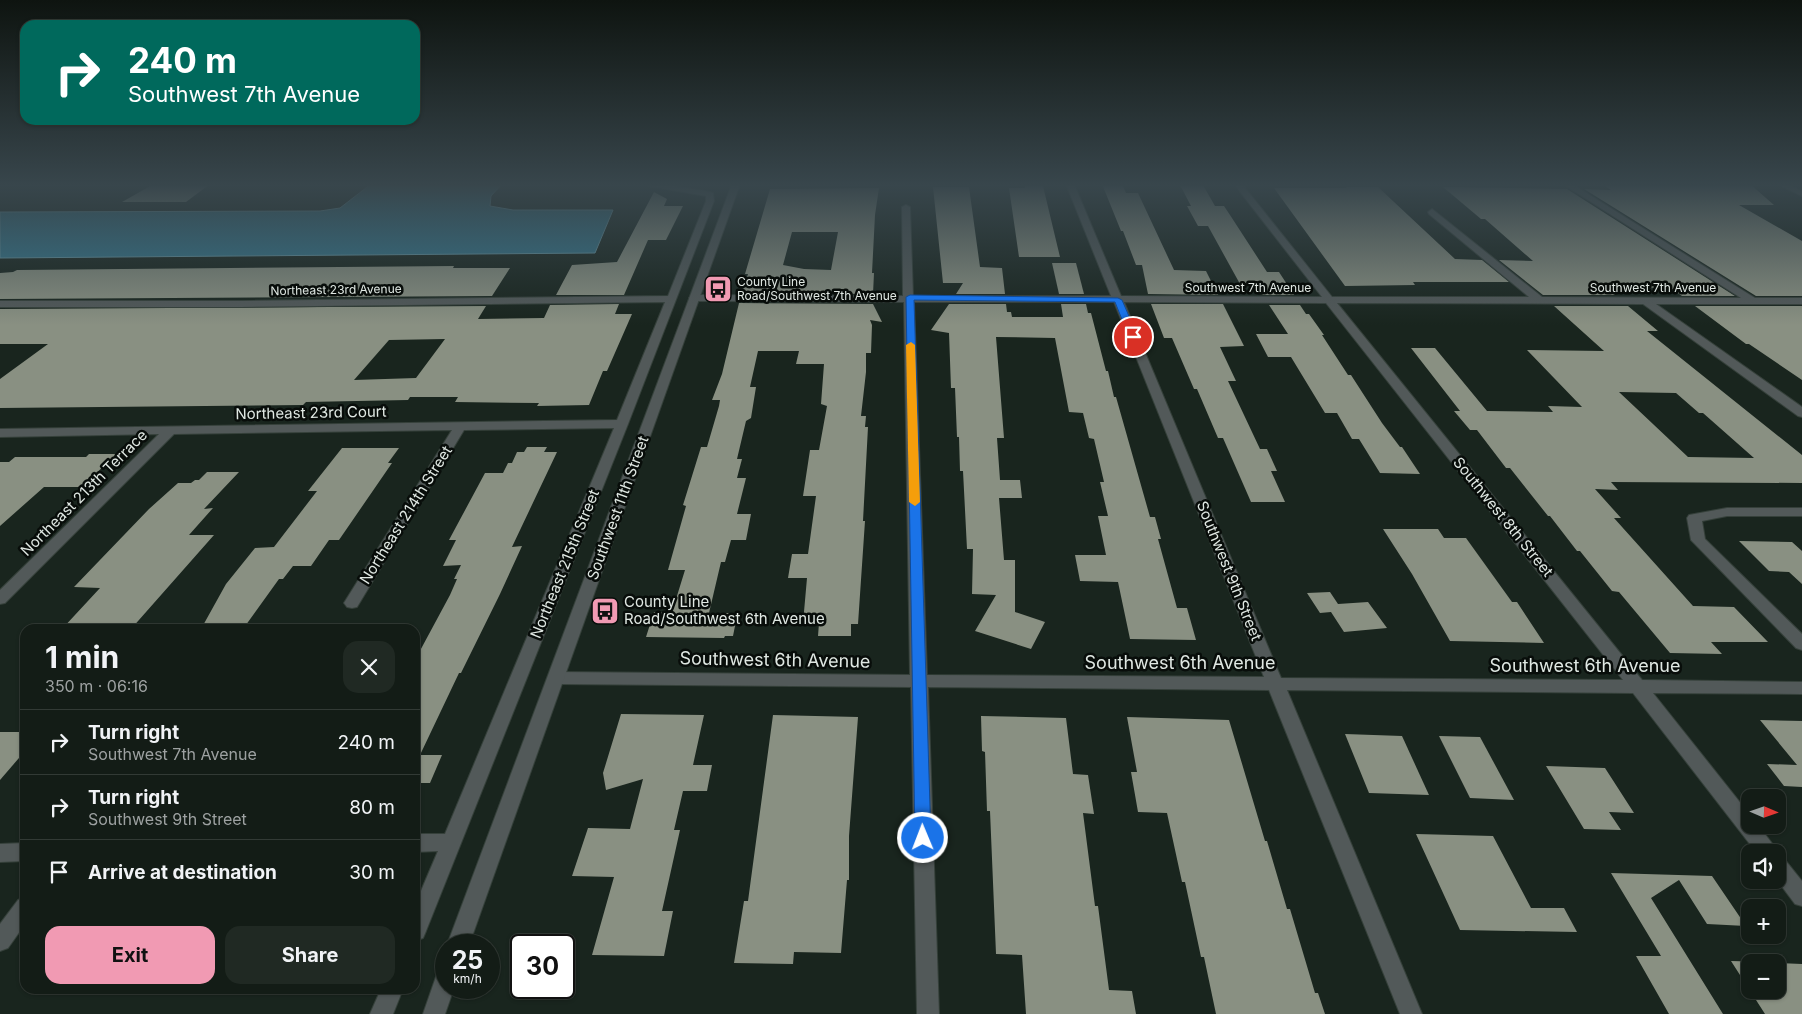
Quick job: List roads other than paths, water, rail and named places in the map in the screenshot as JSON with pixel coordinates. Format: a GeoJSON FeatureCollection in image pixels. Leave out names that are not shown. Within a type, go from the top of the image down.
{"type":"FeatureCollection","features":[{"type":"Feature","properties":{"kind":"street","name":"Northeast 215th Street"},"geometry":{"type":"LineString","coordinates":[[420,919],[622,424],[698,231]]}},
{"type":"Feature","properties":{"kind":"street","name":"Southwest 11th Street"},"geometry":{"type":"LineString","coordinates":[[462,934],[719,231]]}},
{"type":"Feature","properties":{"kind":"street"},"geometry":{"type":"LineString","coordinates":[[907,231],[928,1014]]}},
{"type":"Feature","properties":{"kind":"street","name":"Southwest 9th Street"},"geometry":{"type":"LineString","coordinates":[[1090,231],[1411,1014]]}},
{"type":"Feature","properties":{"kind":"street","name":"Southwest 8th Street"},"geometry":{"type":"LineString","coordinates":[[1275,231],[1639,686],[1761,844]]}},
{"type":"Feature","properties":{"kind":"street"},"geometry":{"type":"LineString","coordinates":[[1456,231],[1540,300]]}},
{"type":"Feature","properties":{"kind":"street"},"geometry":{"type":"LineString","coordinates":[[1642,231],[1752,301]]}},
{"type":"Feature","properties":{"kind":"street","name":"Southwest 7th Avenue"},"geometry":{"type":"LineString","coordinates":[[694,298],[910,297],[1118,300],[1802,301]]}},
{"type":"Feature","properties":{"kind":"street","name":"Northeast 23rd Avenue"},"geometry":{"type":"LineString","coordinates":[[0,304],[241,304],[672,299]]}},
{"type":"Feature","properties":{"kind":"street"},"geometry":{"type":"LineString","coordinates":[[1646,301],[1802,413]]}},
{"type":"Feature","properties":{"kind":"street","name":"Northeast 23rd Court"},"geometry":{"type":"LineString","coordinates":[[0,433],[622,424]]}},
{"type":"Feature","properties":{"kind":"street","name":"Northeast 214th Street"},"geometry":{"type":"LineString","coordinates":[[352,603],[460,427]]}},
{"type":"Feature","properties":{"kind":"street","name":"Northeast 213th Terrace"},"geometry":{"type":"LineString","coordinates":[[0,599],[169,432]]}},
{"type":"Feature","properties":{"kind":"street"},"geometry":{"type":"LineString","coordinates":[[1802,512],[1728,512],[1694,518],[1698,540],[1802,644]]}},
{"type":"Feature","properties":{"kind":"street","name":"Southwest 6th Avenue"},"geometry":{"type":"LineString","coordinates":[[557,678],[1802,688]]}},
{"type":"Feature","properties":{"kind":"street"},"geometry":{"type":"LineString","coordinates":[[420,843],[451,842]]}},
{"type":"Feature","properties":{"kind":"street"},"geometry":{"type":"LineString","coordinates":[[0,852],[20,852]]}},
{"type":"Feature","properties":{"kind":"street"},"geometry":{"type":"LineString","coordinates":[[1786,876],[1802,897]]}},
{"type":"Feature","properties":{"kind":"street"},"geometry":{"type":"LineString","coordinates":[[0,941],[20,914]]}},
{"type":"Feature","properties":{"kind":"street"},"geometry":{"type":"LineString","coordinates":[[381,1014],[390,994]]}},
{"type":"Feature","properties":{"kind":"street"},"geometry":{"type":"LineString","coordinates":[[434,1014],[439,999]]}},
{"type":"Feature","properties":{"kind":"water"},"geometry":{"type":"Polygon","coordinates":[[[0,231],[604,231],[595,253],[0,258],[0,231]]]}},
{"type":"Feature","properties":{"kind":"place","name":"County Line Road/Southwest 7th Avenue"},"geometry":{"type":"Point","coordinates":[718,289]}},
{"type":"Feature","properties":{"kind":"place","name":"County Line Road/Southwest 6th Avenue"},"geometry":{"type":"Point","coordinates":[605,611]}}]}
